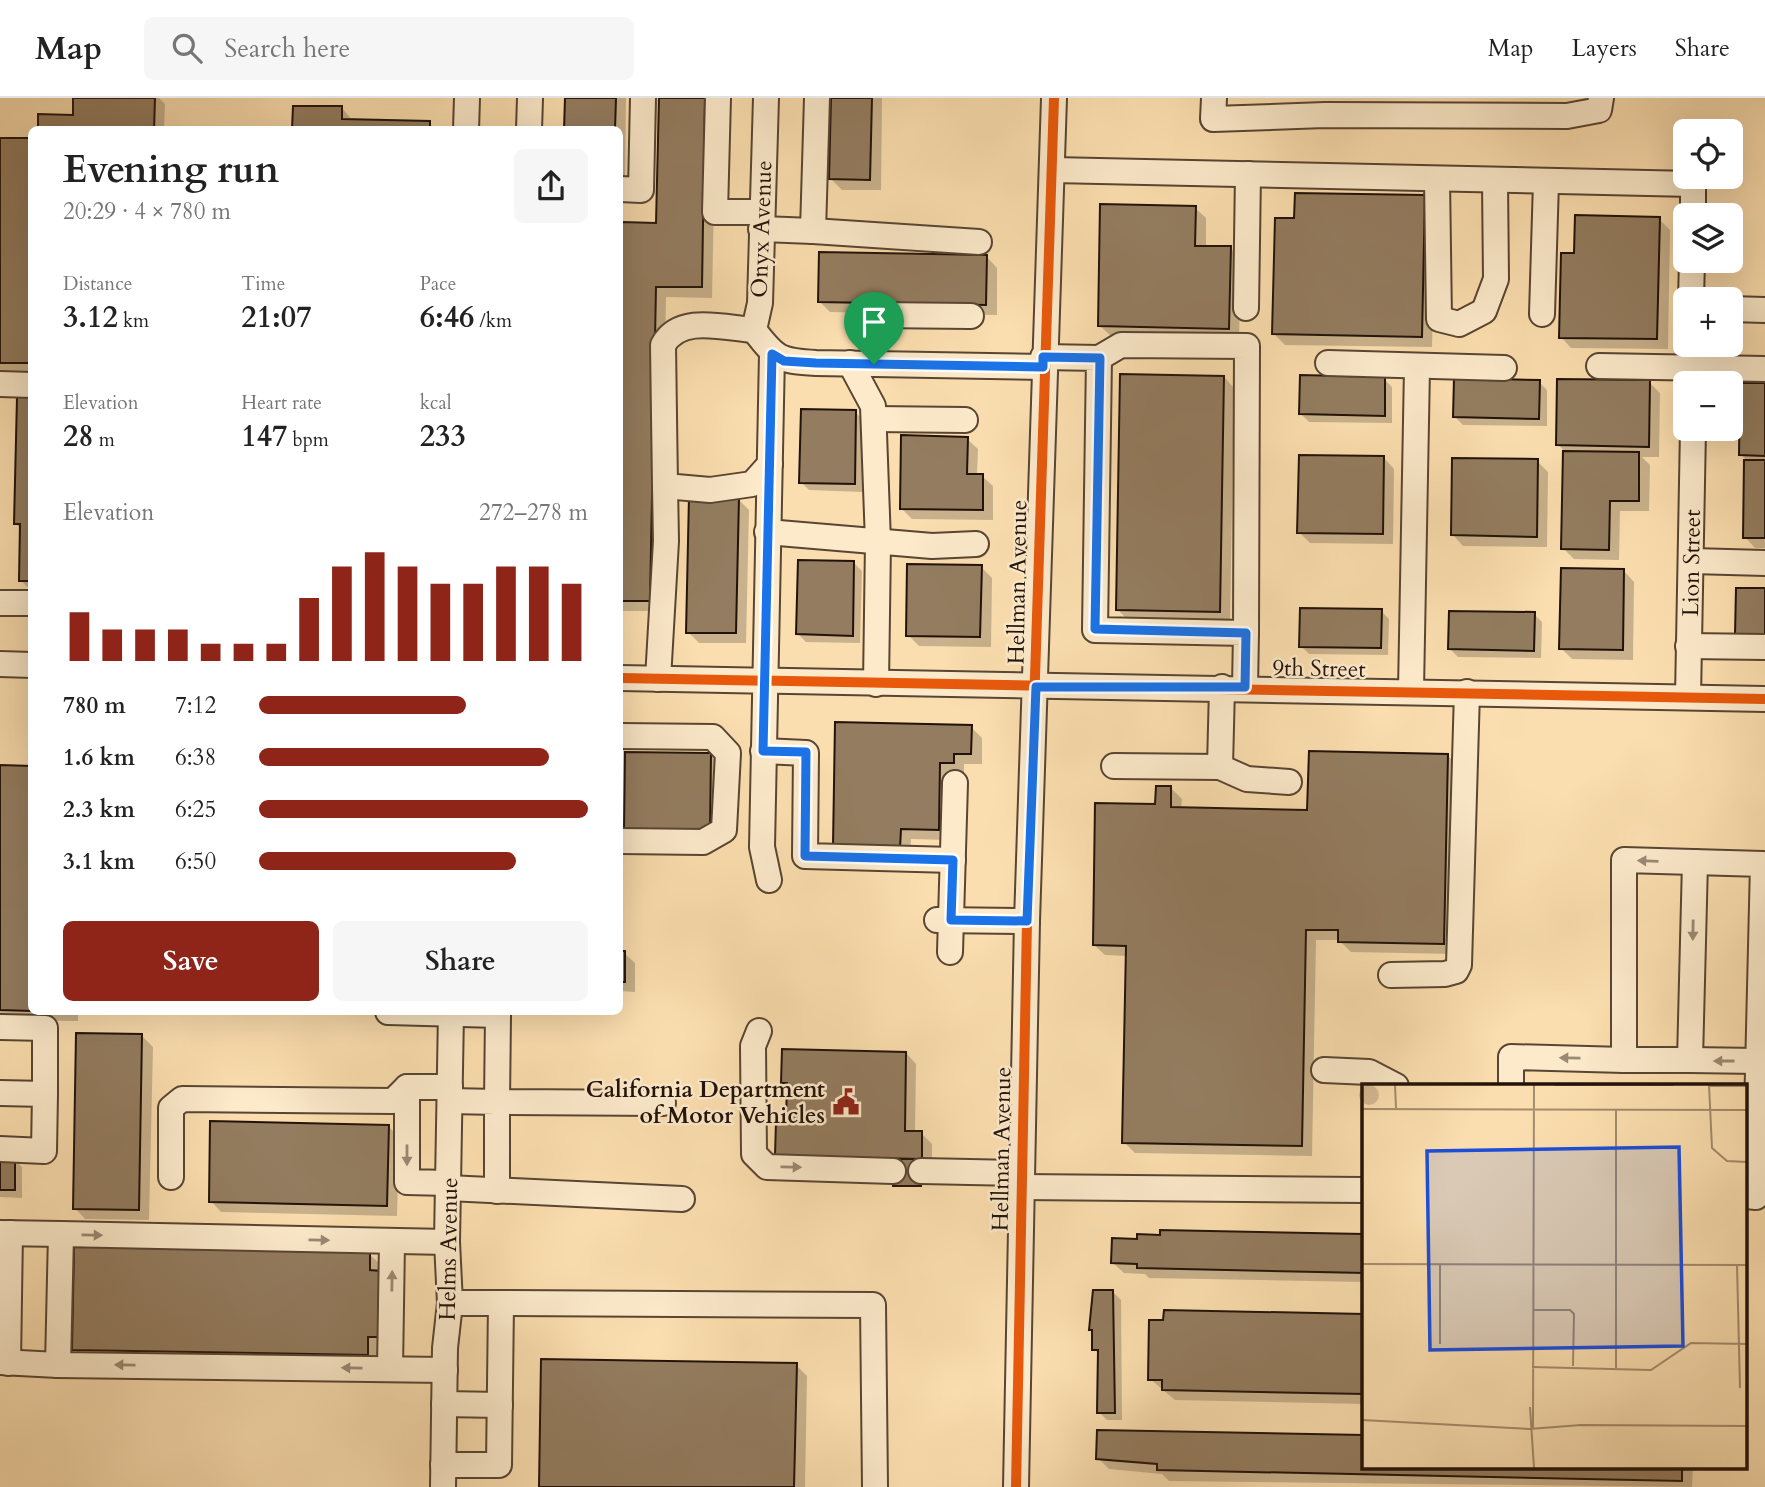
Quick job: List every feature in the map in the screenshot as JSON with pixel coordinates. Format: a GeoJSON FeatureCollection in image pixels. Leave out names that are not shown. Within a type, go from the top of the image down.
{"type":"FeatureCollection","features":[{"type":"Feature","properties":{"kind":"street"},"geometry":{"type":"LineString","coordinates":[[466,126],[467,98]]}},
{"type":"Feature","properties":{"kind":"street"},"geometry":{"type":"LineString","coordinates":[[529,126],[530,98]]}},
{"type":"Feature","properties":{"kind":"street"},"geometry":{"type":"LineString","coordinates":[[623,189],[641,190],[643,98]]}},
{"type":"Feature","properties":{"kind":"street"},"geometry":{"type":"LineString","coordinates":[[718,98],[715,212],[813,231],[979,242]]}},
{"type":"Feature","properties":{"kind":"street","name":"Onyx Avenue"},"geometry":{"type":"LineString","coordinates":[[766,98],[760,303],[754,330],[772,354]]}},
{"type":"Feature","properties":{"kind":"street"},"geometry":{"type":"LineString","coordinates":[[813,231],[817,98]]}},
{"type":"Feature","properties":{"kind":"street","name":"Hellman Avenue"},"geometry":{"type":"LineString","coordinates":[[1016,1487],[1027,921],[1036,687],[1043,362],[1054,98]]}},
{"type":"Feature","properties":{"kind":"street"},"geometry":{"type":"LineString","coordinates":[[1214,98],[1213,119],[1325,115],[1567,116],[1599,110],[1601,98]]}},
{"type":"Feature","properties":{"kind":"street"},"geometry":{"type":"LineString","coordinates":[[1053,170],[1546,182],[1673,181]]}},
{"type":"Feature","properties":{"kind":"street"},"geometry":{"type":"LineString","coordinates":[[1246,308],[1248,174]]}},
{"type":"Feature","properties":{"kind":"street"},"geometry":{"type":"LineString","coordinates":[[1437,180],[1439,319],[1459,324],[1484,311],[1496,279],[1495,181]]}},
{"type":"Feature","properties":{"kind":"street"},"geometry":{"type":"LineString","coordinates":[[1542,314],[1546,182]]}},
{"type":"Feature","properties":{"kind":"street"},"geometry":{"type":"LineString","coordinates":[[1743,309],[1765,310]]}},
{"type":"Feature","properties":{"kind":"street"},"geometry":{"type":"LineString","coordinates":[[876,684],[878,542],[874,419],[862,364],[874,315],[971,316]]}},
{"type":"Feature","properties":{"kind":"street"},"geometry":{"type":"LineString","coordinates":[[658,679],[666,541],[663,345],[670,332],[688,325],[754,330]]}},
{"type":"Feature","properties":{"kind":"street"},"geometry":{"type":"LineString","coordinates":[[769,880],[762,847],[772,354],[784,361],[862,364],[1043,362],[1100,358],[1121,345],[1247,346],[1246,633],[1233,687],[1220,767]]}},
{"type":"Feature","properties":{"kind":"street"},"geometry":{"type":"LineString","coordinates":[[1100,358],[1095,629],[1246,633]]}},
{"type":"Feature","properties":{"kind":"street"},"geometry":{"type":"LineString","coordinates":[[1328,363],[1417,368],[1504,368]]}},
{"type":"Feature","properties":{"kind":"street"},"geometry":{"type":"LineString","coordinates":[[1599,366],[1693,365],[1765,369]]}},
{"type":"Feature","properties":{"kind":"street"},"geometry":{"type":"LineString","coordinates":[[1410,690],[1417,368]]}},
{"type":"Feature","properties":{"kind":"street"},"geometry":{"type":"LineString","coordinates":[[0,384],[28,385]]}},
{"type":"Feature","properties":{"kind":"street"},"geometry":{"type":"LineString","coordinates":[[874,419],[965,420]]}},
{"type":"Feature","properties":{"kind":"street","name":"Lion Street"},"geometry":{"type":"LineString","coordinates":[[1688,697],[1693,441]]}},
{"type":"Feature","properties":{"kind":"street"},"geometry":{"type":"LineString","coordinates":[[665,486],[710,490],[752,484],[769,464]]}},
{"type":"Feature","properties":{"kind":"street"},"geometry":{"type":"LineString","coordinates":[[767,531],[932,546],[976,544]]}},
{"type":"Feature","properties":{"kind":"street"},"geometry":{"type":"LineString","coordinates":[[1692,561],[1765,563]]}},
{"type":"Feature","properties":{"kind":"street"},"geometry":{"type":"LineString","coordinates":[[0,603],[28,603]]}},
{"type":"Feature","properties":{"kind":"street"},"geometry":{"type":"LineString","coordinates":[[1688,646],[1765,647]]}},
{"type":"Feature","properties":{"kind":"street"},"geometry":{"type":"LineString","coordinates":[[0,664],[28,665]]}},
{"type":"Feature","properties":{"kind":"street","name":"9th Street"},"geometry":{"type":"LineString","coordinates":[[623,678],[1036,687],[1410,690],[1765,699]]}},
{"type":"Feature","properties":{"kind":"street"},"geometry":{"type":"LineString","coordinates":[[1391,975],[1445,974],[1456,971],[1460,965],[1467,692]]}},
{"type":"Feature","properties":{"kind":"street"},"geometry":{"type":"LineString","coordinates":[[623,736],[713,737],[728,753],[724,830],[703,842],[623,841]]}},
{"type":"Feature","properties":{"kind":"street"},"geometry":{"type":"LineString","coordinates":[[763,751],[806,752],[805,856],[953,860]]}},
{"type":"Feature","properties":{"kind":"street"},"geometry":{"type":"LineString","coordinates":[[1114,766],[1220,767],[1247,779],[1289,782]]}},
{"type":"Feature","properties":{"kind":"street"},"geometry":{"type":"LineString","coordinates":[[950,952],[944,920],[953,860],[955,783]]}},
{"type":"Feature","properties":{"kind":"street"},"geometry":{"type":"LineString","coordinates":[[1624,1060],[1624,860],[1763,864],[1758,1061],[1751,1111],[1756,1197],[1748,1196]]}},
{"type":"Feature","properties":{"kind":"street"},"geometry":{"type":"LineString","coordinates":[[1690,1060],[1695,862]]}},
{"type":"Feature","properties":{"kind":"street"},"geometry":{"type":"LineString","coordinates":[[944,920],[1027,921]]}},
{"type":"Feature","properties":{"kind":"street","name":"Helms Avenue"},"geometry":{"type":"LineString","coordinates":[[443,1476],[445,1370],[450,1303],[447,1242],[451,1015]]}},
{"type":"Feature","properties":{"kind":"street"},"geometry":{"type":"LineString","coordinates":[[497,1191],[498,1015]]}},
{"type":"Feature","properties":{"kind":"street"},"geometry":{"type":"LineString","coordinates":[[0,1027],[45,1028],[44,1151],[0,1149]]}},
{"type":"Feature","properties":{"kind":"street"},"geometry":{"type":"LineString","coordinates":[[759,1031],[753,1046],[754,1154],[767,1167],[893,1171]]}},
{"type":"Feature","properties":{"kind":"street"},"geometry":{"type":"LineString","coordinates":[[1511,1084],[1511,1057],[1758,1061]]}},
{"type":"Feature","properties":{"kind":"street"},"geometry":{"type":"LineString","coordinates":[[1324,1070],[1369,1072],[1392,1084]]}},
{"type":"Feature","properties":{"kind":"street"},"geometry":{"type":"LineString","coordinates":[[407,1087],[497,1101],[663,1103]]}},
{"type":"Feature","properties":{"kind":"street"},"geometry":{"type":"LineString","coordinates":[[171,1177],[171,1108],[182,1099],[393,1101],[407,1087]]}},
{"type":"Feature","properties":{"kind":"street"},"geometry":{"type":"LineString","coordinates":[[407,1087],[407,1182],[497,1191],[682,1199]]}},
{"type":"Feature","properties":{"kind":"street"},"geometry":{"type":"LineString","coordinates":[[0,1093],[45,1094]]}},
{"type":"Feature","properties":{"kind":"street"},"geometry":{"type":"LineString","coordinates":[[921,1171],[1022,1180],[1362,1190]]}},
{"type":"Feature","properties":{"kind":"street"},"geometry":{"type":"LineString","coordinates":[[445,1370],[4,1362],[5,1233],[447,1242]]}},
{"type":"Feature","properties":{"kind":"street"},"geometry":{"type":"LineString","coordinates":[[58,1365],[61,1234]]}},
{"type":"Feature","properties":{"kind":"street"},"geometry":{"type":"LineString","coordinates":[[390,1369],[392,1242]]}},
{"type":"Feature","properties":{"kind":"street"},"geometry":{"type":"LineString","coordinates":[[450,1303],[873,1305],[875,1487]]}},
{"type":"Feature","properties":{"kind":"street"},"geometry":{"type":"LineString","coordinates":[[443,1476],[499,1465],[501,1303]]}},
{"type":"Feature","properties":{"kind":"street"},"geometry":{"type":"LineString","coordinates":[[444,1404],[500,1405]]}},
{"type":"Feature","properties":{"kind":"building"},"geometry":{"type":"Polygon","coordinates":[[[73,98],[155,98],[154,126],[38,126],[38,114],[73,115],[73,98]]]}},
{"type":"Feature","properties":{"kind":"building"},"geometry":{"type":"Polygon","coordinates":[[[565,98],[616,98],[615,126],[564,126],[565,98]]]}},
{"type":"Feature","properties":{"kind":"building"},"geometry":{"type":"Polygon","coordinates":[[[659,98],[705,98],[702,287],[656,287],[650,601],[623,601],[623,222],[656,223],[659,98]]]}},
{"type":"Feature","properties":{"kind":"building"},"geometry":{"type":"Polygon","coordinates":[[[831,98],[872,98],[870,180],[829,179],[831,98]]]}},
{"type":"Feature","properties":{"kind":"building"},"geometry":{"type":"Polygon","coordinates":[[[293,106],[342,106],[342,119],[430,121],[430,126],[292,126],[293,106]]]}},
{"type":"Feature","properties":{"kind":"building"},"geometry":{"type":"Polygon","coordinates":[[[0,138],[28,138],[28,363],[0,363],[0,138]]]}},
{"type":"Feature","properties":{"kind":"building"},"geometry":{"type":"Polygon","coordinates":[[[1295,193],[1425,195],[1422,337],[1272,334],[1275,218],[1294,218],[1295,193]]]}},
{"type":"Feature","properties":{"kind":"building"},"geometry":{"type":"Polygon","coordinates":[[[1100,204],[1196,206],[1195,246],[1231,246],[1229,329],[1098,326],[1100,204]]]}},
{"type":"Feature","properties":{"kind":"building"},"geometry":{"type":"Polygon","coordinates":[[[1575,215],[1660,217],[1657,339],[1559,338],[1561,253],[1574,253],[1575,215]]]}},
{"type":"Feature","properties":{"kind":"building"},"geometry":{"type":"Polygon","coordinates":[[[819,252],[987,255],[986,305],[818,302],[819,252]]]}},
{"type":"Feature","properties":{"kind":"building"},"geometry":{"type":"Polygon","coordinates":[[[1120,374],[1224,376],[1220,612],[1116,610],[1120,374]]]}},
{"type":"Feature","properties":{"kind":"building"},"geometry":{"type":"Polygon","coordinates":[[[1300,375],[1385,377],[1385,416],[1299,414],[1300,375]]]}},
{"type":"Feature","properties":{"kind":"building"},"geometry":{"type":"Polygon","coordinates":[[[1454,378],[1540,380],[1539,419],[1453,417],[1454,378]]]}},
{"type":"Feature","properties":{"kind":"building"},"geometry":{"type":"Polygon","coordinates":[[[1557,379],[1650,380],[1649,447],[1556,445],[1557,379]]]}},
{"type":"Feature","properties":{"kind":"building"},"geometry":{"type":"Polygon","coordinates":[[[1743,383],[1765,383],[1765,456],[1739,455],[1739,441],[1743,441],[1743,383]]]}},
{"type":"Feature","properties":{"kind":"building"},"geometry":{"type":"Polygon","coordinates":[[[17,397],[28,397],[28,581],[19,581],[20,524],[14,524],[17,397]]]}},
{"type":"Feature","properties":{"kind":"building"},"geometry":{"type":"Polygon","coordinates":[[[801,409],[856,410],[855,484],[799,483],[801,409]]]}},
{"type":"Feature","properties":{"kind":"building"},"geometry":{"type":"Polygon","coordinates":[[[901,435],[968,437],[967,474],[983,474],[983,510],[900,509],[901,435]]]}},
{"type":"Feature","properties":{"kind":"building"},"geometry":{"type":"Polygon","coordinates":[[[1563,451],[1639,452],[1639,501],[1610,501],[1609,550],[1561,549],[1563,451]]]}},
{"type":"Feature","properties":{"kind":"building"},"geometry":{"type":"Polygon","coordinates":[[[1299,455],[1384,456],[1383,534],[1297,533],[1299,455]]]}},
{"type":"Feature","properties":{"kind":"building"},"geometry":{"type":"Polygon","coordinates":[[[1452,458],[1538,459],[1537,537],[1451,535],[1452,458]]]}},
{"type":"Feature","properties":{"kind":"building"},"geometry":{"type":"Polygon","coordinates":[[[1744,460],[1765,460],[1765,538],[1743,538],[1744,460]]]}},
{"type":"Feature","properties":{"kind":"building"},"geometry":{"type":"Polygon","coordinates":[[[689,496],[739,497],[736,633],[686,633],[689,496]]]}},
{"type":"Feature","properties":{"kind":"building"},"geometry":{"type":"Polygon","coordinates":[[[798,560],[854,561],[853,636],[796,634],[798,560]]]}},
{"type":"Feature","properties":{"kind":"building"},"geometry":{"type":"Polygon","coordinates":[[[907,564],[982,565],[980,637],[906,636],[907,564]]]}},
{"type":"Feature","properties":{"kind":"building"},"geometry":{"type":"Polygon","coordinates":[[[1561,568],[1624,569],[1623,650],[1559,649],[1561,568]]]}},
{"type":"Feature","properties":{"kind":"building"},"geometry":{"type":"Polygon","coordinates":[[[1736,588],[1765,588],[1765,635],[1735,635],[1736,588]]]}},
{"type":"Feature","properties":{"kind":"building"},"geometry":{"type":"Polygon","coordinates":[[[1300,608],[1382,609],[1381,648],[1299,647],[1300,608]]]}},
{"type":"Feature","properties":{"kind":"building"},"geometry":{"type":"Polygon","coordinates":[[[1449,611],[1535,612],[1534,651],[1448,649],[1449,611]]]}},
{"type":"Feature","properties":{"kind":"building"},"geometry":{"type":"Polygon","coordinates":[[[835,722],[972,725],[971,754],[954,754],[954,763],[940,763],[939,830],[901,829],[900,848],[833,846],[835,722]]]}},
{"type":"Feature","properties":{"kind":"building"},"geometry":{"type":"Polygon","coordinates":[[[1309,751],[1448,754],[1444,944],[1338,942],[1338,930],[1306,930],[1302,1146],[1122,1143],[1126,946],[1093,945],[1095,803],[1155,804],[1156,786],[1171,786],[1171,807],[1307,810],[1309,751]]]}},
{"type":"Feature","properties":{"kind":"building"},"geometry":{"type":"Polygon","coordinates":[[[625,752],[711,753],[710,831],[624,830],[625,752]]]}},
{"type":"Feature","properties":{"kind":"building"},"geometry":{"type":"Polygon","coordinates":[[[0,765],[28,766],[28,1011],[0,1010],[0,765]]]}},
{"type":"Feature","properties":{"kind":"building"},"geometry":{"type":"Polygon","coordinates":[[[623,951],[625,951],[623,982],[623,951]]]}},
{"type":"Feature","properties":{"kind":"building"},"geometry":{"type":"Polygon","coordinates":[[[76,1033],[142,1034],[139,1210],[73,1209],[76,1033]]]}},
{"type":"Feature","properties":{"kind":"building","name":"California Department of Motor Vehicles"},"geometry":{"type":"Polygon","coordinates":[[[782,1049],[906,1052],[905,1131],[922,1131],[922,1159],[775,1156],[776,1121],[786,1121],[787,1083],[781,1083],[782,1049]]]}},
{"type":"Feature","properties":{"kind":"building"},"geometry":{"type":"Polygon","coordinates":[[[210,1121],[389,1125],[387,1206],[209,1202],[210,1121]]]}},
{"type":"Feature","properties":{"kind":"building"},"geometry":{"type":"Polygon","coordinates":[[[0,1157],[15,1158],[15,1190],[0,1190],[0,1157]]]}},
{"type":"Feature","properties":{"kind":"building"},"geometry":{"type":"Polygon","coordinates":[[[894,1159],[922,1159],[921,1186],[893,1186],[894,1159]]]}},
{"type":"Feature","properties":{"kind":"building"},"geometry":{"type":"Polygon","coordinates":[[[1160,1230],[1362,1234],[1362,1273],[1137,1268],[1137,1264],[1111,1263],[1112,1238],[1137,1239],[1137,1234],[1160,1235],[1160,1230]]]}},
{"type":"Feature","properties":{"kind":"building"},"geometry":{"type":"Polygon","coordinates":[[[74,1246],[370,1252],[370,1270],[381,1271],[379,1337],[368,1337],[368,1355],[72,1350],[74,1246]]]}},
{"type":"Feature","properties":{"kind":"building"},"geometry":{"type":"Polygon","coordinates":[[[1093,1290],[1113,1290],[1115,1413],[1097,1413],[1098,1350],[1092,1350],[1092,1330],[1089,1330],[1093,1290]]]}},
{"type":"Feature","properties":{"kind":"building"},"geometry":{"type":"Polygon","coordinates":[[[1164,1310],[1362,1314],[1362,1394],[1162,1390],[1162,1380],[1148,1380],[1149,1320],[1163,1320],[1164,1310]]]}},
{"type":"Feature","properties":{"kind":"building"},"geometry":{"type":"Polygon","coordinates":[[[541,1359],[797,1363],[794,1487],[539,1487],[541,1359]]]}},
{"type":"Feature","properties":{"kind":"building"},"geometry":{"type":"Polygon","coordinates":[[[1097,1430],[1362,1435],[1362,1470],[1682,1470],[1682,1481],[1157,1470],[1157,1464],[1096,1459],[1097,1430]]]}},
{"type":"Feature","properties":{"kind":"cycle path"},"geometry":{"type":"LineString","coordinates":[[1016,1487],[1027,921],[1054,98]]}},
{"type":"Feature","properties":{"kind":"cycle path"},"geometry":{"type":"LineString","coordinates":[[623,678],[1765,699]]}},
{"type":"Feature","properties":{"kind":"place","name":"California Department of Motor Vehicles"},"geometry":{"type":"Point","coordinates":[846,1102]}},
{"type":"Feature","properties":{"kind":"route"},"geometry":{"type":"LineString","coordinates":[[772,354],[784,361],[874,364],[1043,367],[1043,357],[1100,358],[1095,629],[1246,633],[1245,687],[1036,687],[1027,921],[951,920],[953,860],[805,856],[806,752],[763,751],[772,354]]}}]}
